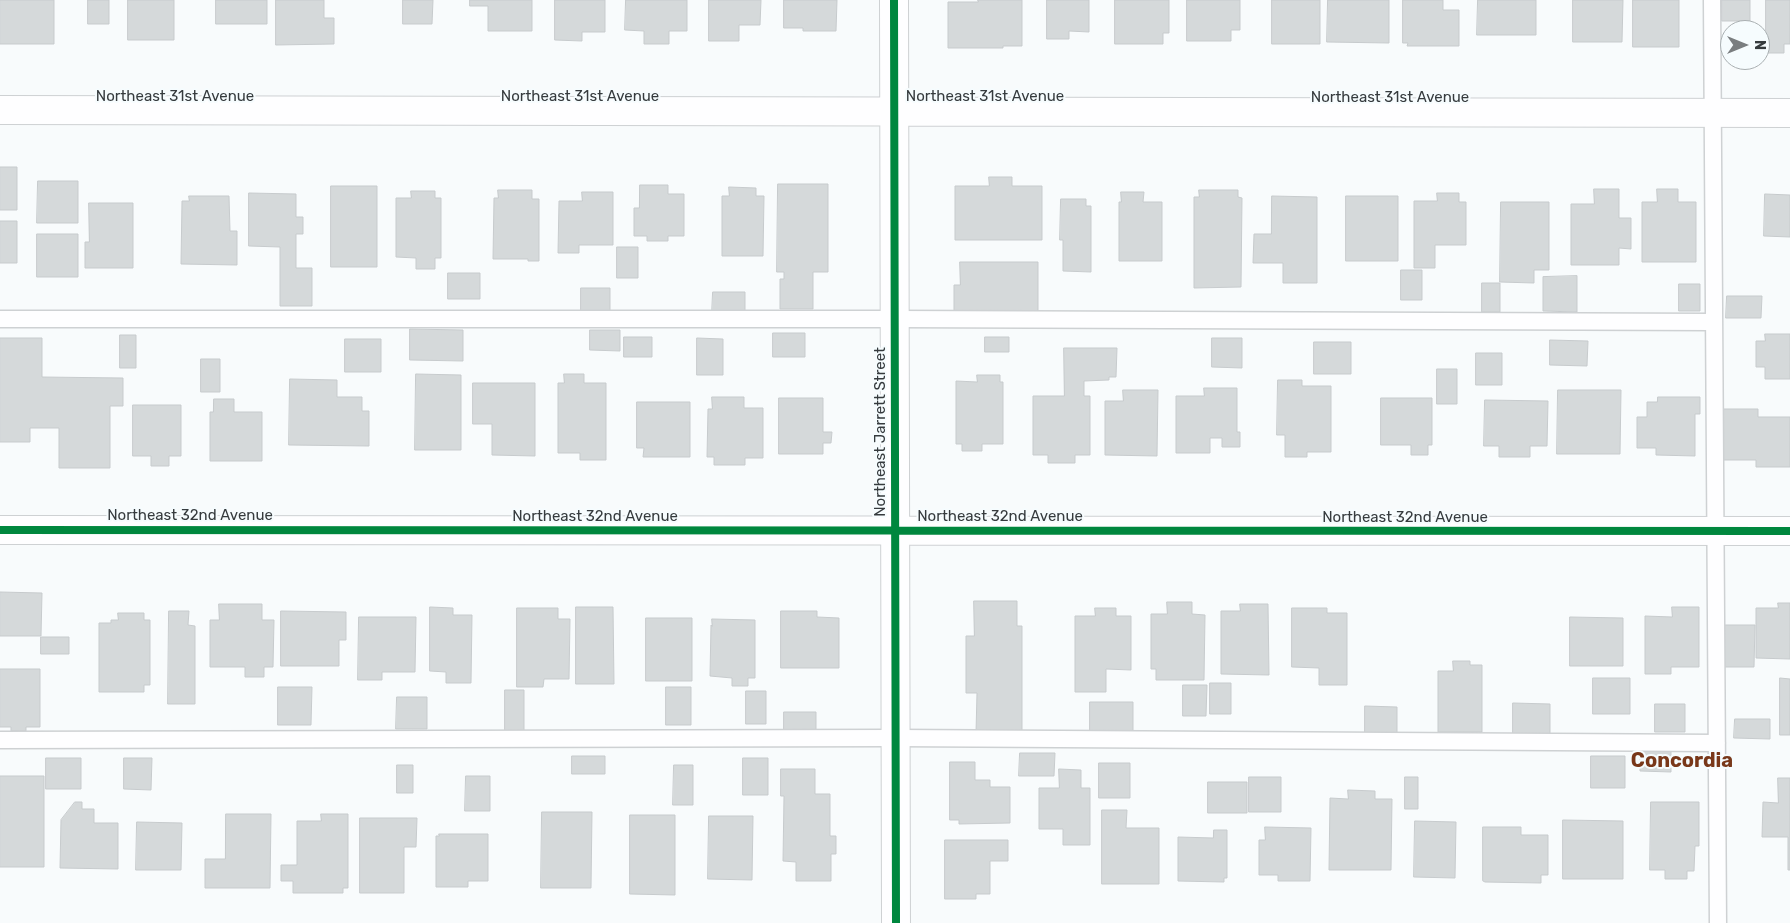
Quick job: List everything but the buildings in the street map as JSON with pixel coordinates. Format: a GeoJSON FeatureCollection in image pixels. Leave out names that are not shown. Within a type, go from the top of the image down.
{"type":"FeatureCollection","features":[{"type":"Feature","properties":{"kind":"street","name":"Northeast Jarrett Street"},"geometry":{"type":"LineString","coordinates":[[894,0],[896,923]]}},
{"type":"Feature","properties":{"kind":"street","name":"Northeast 31st Avenue"},"geometry":{"type":"LineString","coordinates":[[0,110],[1790,113]]}},
{"type":"Feature","properties":{"kind":"street","name":"Northeast 32nd Avenue"},"geometry":{"type":"LineString","coordinates":[[0,530],[1790,531]]}},
{"type":"Feature","properties":{"kind":"lane"},"geometry":{"type":"LineString","coordinates":[[1712,0],[1718,923]]}},
{"type":"Feature","properties":{"kind":"lane"},"geometry":{"type":"LineString","coordinates":[[0,319],[895,319],[1714,322]]}},
{"type":"Feature","properties":{"kind":"lane"},"geometry":{"type":"LineString","coordinates":[[0,740],[896,738],[1717,743]]}},
{"type":"Feature","properties":{"kind":"cycle path"},"geometry":{"type":"LineString","coordinates":[[894,0],[896,923]]}},
{"type":"Feature","properties":{"kind":"cycle path"},"geometry":{"type":"LineString","coordinates":[[0,530],[1790,531]]}},
{"type":"Feature","properties":{"kind":"district","name":"Concordia"},"geometry":{"type":"Point","coordinates":[1682,761]}}]}
